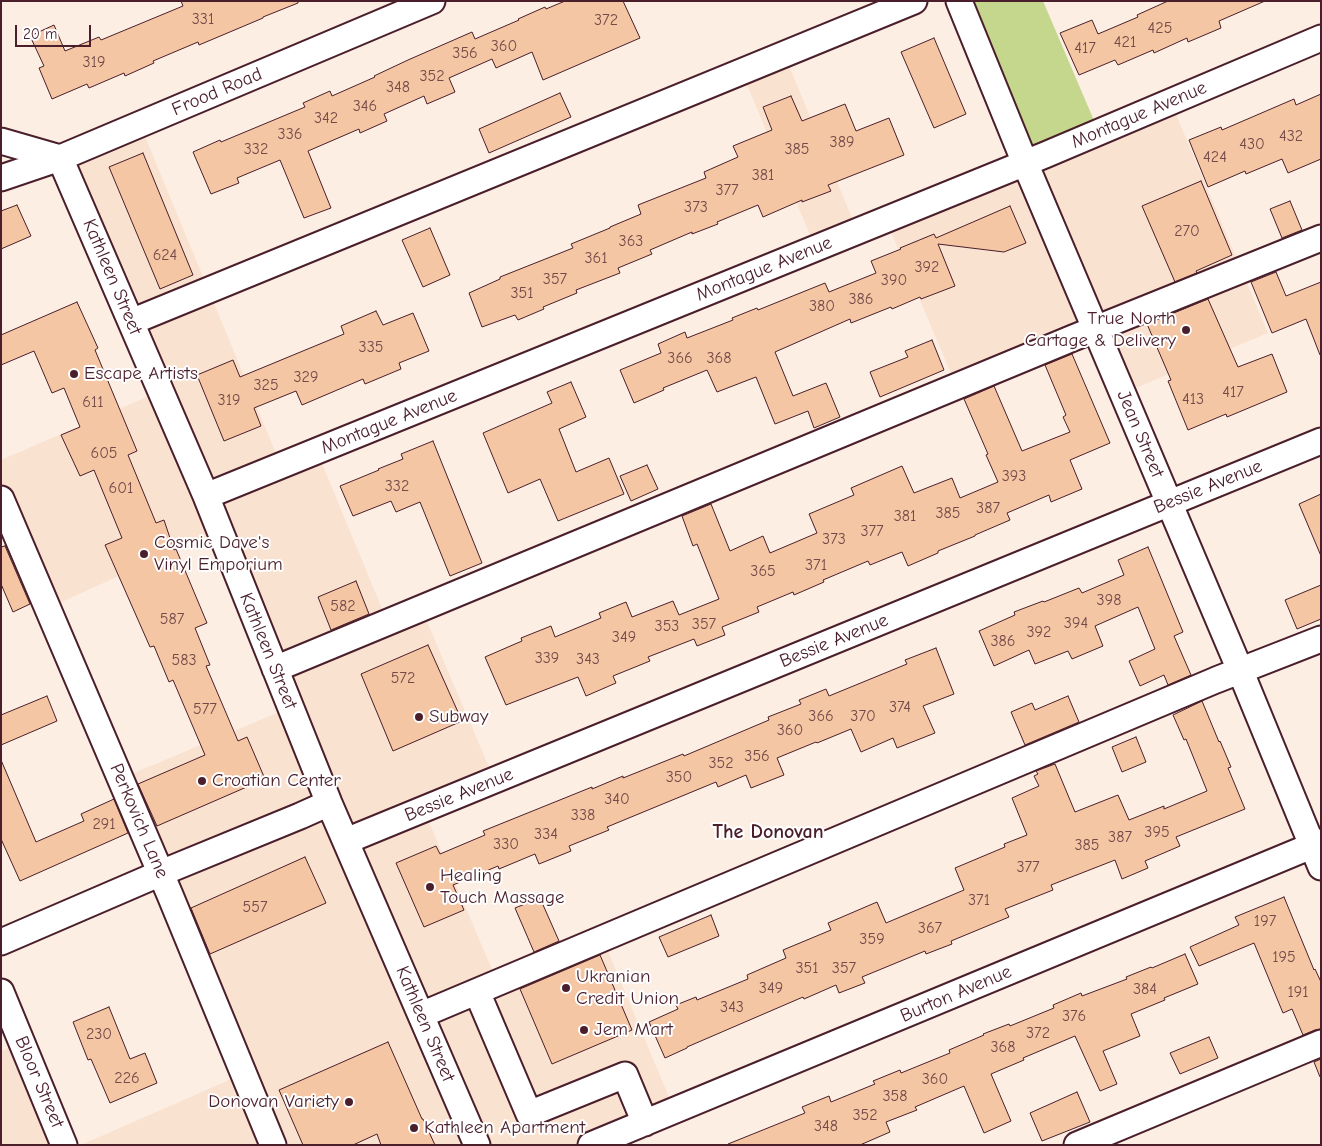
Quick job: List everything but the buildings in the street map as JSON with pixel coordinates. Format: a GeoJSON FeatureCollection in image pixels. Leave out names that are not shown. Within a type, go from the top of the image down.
{"type":"FeatureCollection","features":[{"type":"Feature","properties":{"kind":"street","name":"Frood Road"},"geometry":{"type":"LineString","coordinates":[[1,178],[60,158],[432,1]]}},
{"type":"Feature","properties":{"kind":"street"},"geometry":{"type":"LineString","coordinates":[[131,322],[914,1]]}},
{"type":"Feature","properties":{"kind":"street","name":"Jean Street"},"geometry":{"type":"LineString","coordinates":[[959,1],[1095,329],[1318,852]]}},
{"type":"Feature","properties":{"kind":"street","name":"Montague Avenue"},"geometry":{"type":"LineString","coordinates":[[206,496],[1025,163],[1321,38]]}},
{"type":"Feature","properties":{"kind":"street"},"geometry":{"type":"LineString","coordinates":[[1,141],[60,158]]}},
{"type":"Feature","properties":{"kind":"street","name":"Kathleen Street"},"geometry":{"type":"LineString","coordinates":[[60,158],[206,496],[329,802],[477,1145]]}},
{"type":"Feature","properties":{"kind":"street"},"geometry":{"type":"LineString","coordinates":[[275,669],[1095,329],[1321,238]]}},
{"type":"Feature","properties":{"kind":"street","name":"Bessie Avenue"},"geometry":{"type":"LineString","coordinates":[[346,841],[1321,441]]}},
{"type":"Feature","properties":{"kind":"street","name":"Perkovich Lane"},"geometry":{"type":"LineString","coordinates":[[1,499],[161,873],[273,1145]]}},
{"type":"Feature","properties":{"kind":"street"},"geometry":{"type":"LineString","coordinates":[[421,1015],[1240,670],[1321,639]]}},
{"type":"Feature","properties":{"kind":"street"},"geometry":{"type":"LineString","coordinates":[[1,942],[329,802]]}},
{"type":"Feature","properties":{"kind":"street","name":"Burton Avenue"},"geometry":{"type":"LineString","coordinates":[[591,1145],[1318,852]]}},
{"type":"Feature","properties":{"kind":"street","name":"Bloor Street"},"geometry":{"type":"LineString","coordinates":[[1,992],[64,1145]]}},
{"type":"Feature","properties":{"kind":"street"},"geometry":{"type":"LineString","coordinates":[[477,992],[529,1114],[626,1075],[645,1123]]}},
{"type":"Feature","properties":{"kind":"street"},"geometry":{"type":"LineString","coordinates":[[1077,1145],[1321,1044]]}},
{"type":"Feature","properties":{"kind":"shaded area"},"geometry":{"type":"Polygon","coordinates":[[[785,56],[857,230],[815,247],[742,73],[785,56]]]}},
{"type":"Feature","properties":{"kind":"shaded area"},"geometry":{"type":"Polygon","coordinates":[[[1170,100],[1268,333],[1121,394],[1092,329],[956,385],[885,218],[1170,100]]]}},
{"type":"Feature","properties":{"kind":"shaded area"},"geometry":{"type":"Polygon","coordinates":[[[139,122],[280,463],[316,449],[388,623],[422,610],[494,779],[423,808],[497,981],[602,937],[674,1109],[587,1145],[81,1145],[245,1073],[122,778],[289,708],[217,531],[51,607],[1,492],[1,460],[158,392],[58,163],[139,122]]]}},
{"type":"Feature","properties":{"kind":"shaded area"},"geometry":{"type":"Polygon","coordinates":[[[20,1043],[63,1145],[1,1145],[1,1051],[20,1043]]]}},
{"type":"Feature","properties":{"kind":"green space"},"geometry":{"type":"Polygon","coordinates":[[[957,1],[1043,1],[1098,130],[1022,162],[957,1]]]}},
{"type":"Feature","properties":{"kind":"place","name":"True North Cartage & Delivery"},"geometry":{"type":"Point","coordinates":[1186,330]}},
{"type":"Feature","properties":{"kind":"place","name":"Escape Artists"},"geometry":{"type":"Point","coordinates":[74,374]}},
{"type":"Feature","properties":{"kind":"place","name":"Cosmic Dave's Vinyl Emporium"},"geometry":{"type":"Point","coordinates":[144,554]}},
{"type":"Feature","properties":{"kind":"place","name":"Subway"},"geometry":{"type":"Point","coordinates":[419,717]}},
{"type":"Feature","properties":{"kind":"place","name":"Croatian Center"},"geometry":{"type":"Point","coordinates":[202,781]}},
{"type":"Feature","properties":{"kind":"place","name":"Healing Touch Massage"},"geometry":{"type":"Point","coordinates":[430,887]}},
{"type":"Feature","properties":{"kind":"place","name":"Ukranian Credit Union"},"geometry":{"type":"Point","coordinates":[566,988]}},
{"type":"Feature","properties":{"kind":"place","name":"Jem Mart"},"geometry":{"type":"Point","coordinates":[584,1030]}},
{"type":"Feature","properties":{"kind":"place","name":"Donovan Variety"},"geometry":{"type":"Point","coordinates":[349,1102]}},
{"type":"Feature","properties":{"kind":"place","name":"Kathleen Apartment"},"geometry":{"type":"Point","coordinates":[414,1128]}},
{"type":"Feature","properties":{"kind":"district","name":"The Donovan"},"geometry":{"type":"Point","coordinates":[768,832]}}]}
